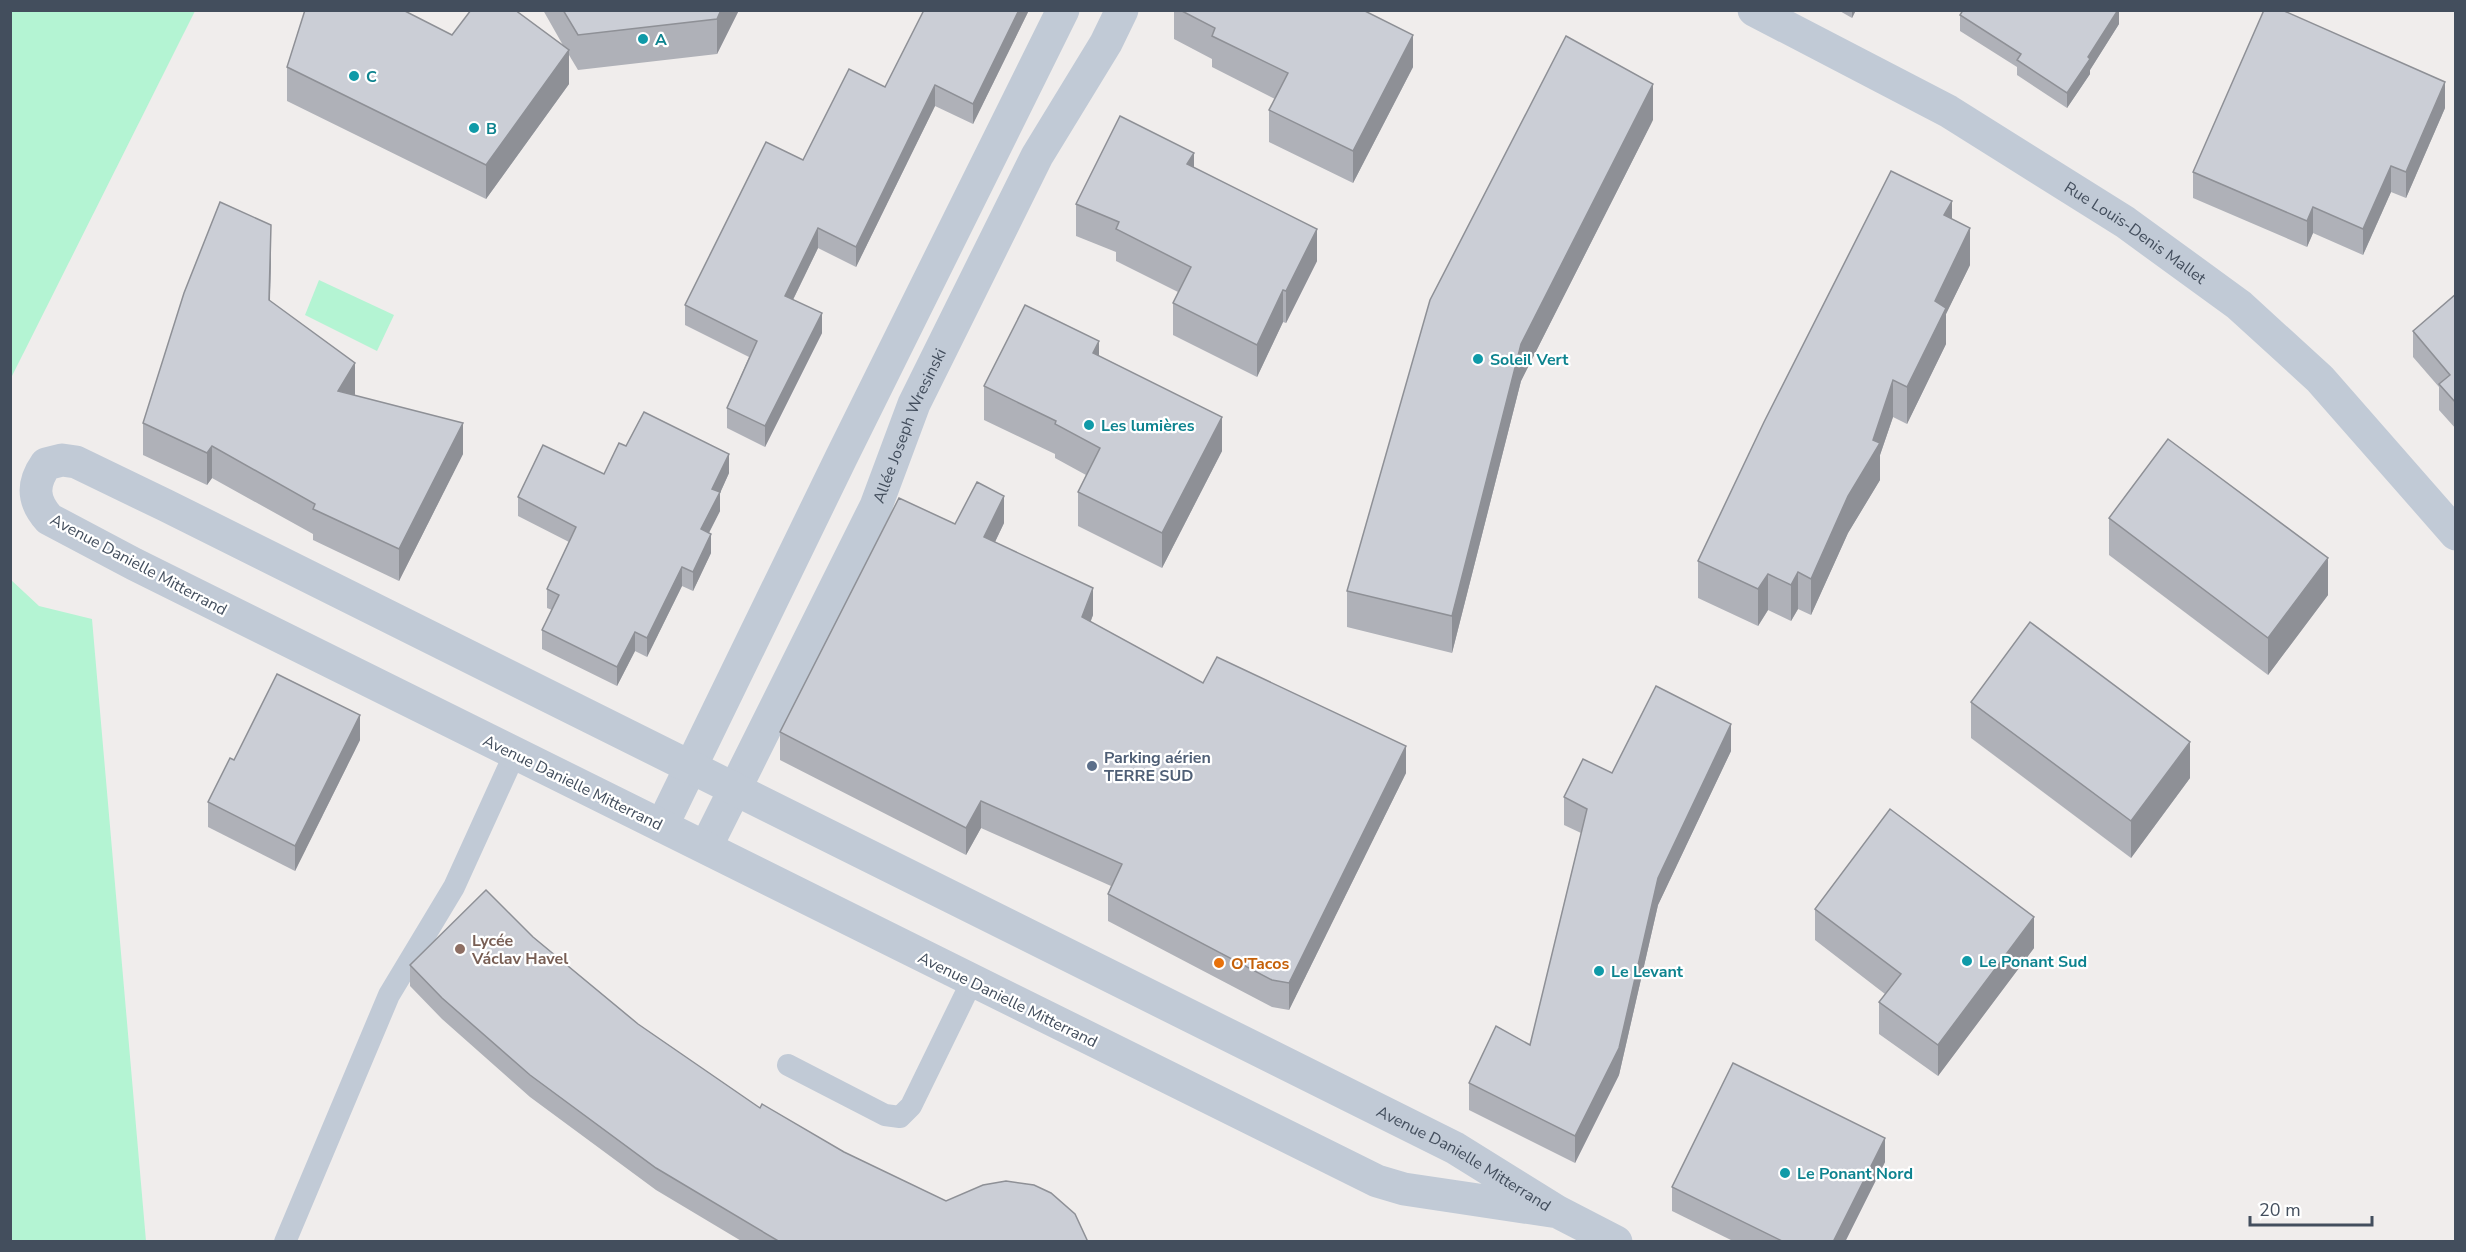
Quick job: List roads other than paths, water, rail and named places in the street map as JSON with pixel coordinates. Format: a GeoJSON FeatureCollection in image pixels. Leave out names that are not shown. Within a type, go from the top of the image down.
{"type":"FeatureCollection","features":[{"type":"Feature","properties":{"kind":"street"},"geometry":{"type":"LineString","coordinates":[[663,826],[1064,10]]}},
{"type":"Feature","properties":{"kind":"street","name":"Allée Joseph Wresinski"},"geometry":{"type":"LineString","coordinates":[[706,847],[876,506],[914,404],[1021,187],[1122,10]]}},
{"type":"Feature","properties":{"kind":"street","name":"Rue Louis-Denis Mallet"},"geometry":{"type":"LineString","coordinates":[[1754,10],[1948,111],[2126,222],[2222,292],[2266,328],[2320,379],[2456,534]]}},
{"type":"Feature","properties":{"kind":"street","name":"Avenue Danielle Mitterrand"},"geometry":{"type":"LineString","coordinates":[[1558,1212],[1413,1191],[1377,1181],[134,564],[49,519],[40,509],[34,493],[36,478],[46,464],[62,460],[76,462],[1455,1148],[1558,1212],[1616,1242]]}},
{"type":"Feature","properties":{"kind":"lane"},"geometry":{"type":"LineString","coordinates":[[285,1242],[388,995],[454,886],[515,753]]}},
{"type":"Feature","properties":{"kind":"lane"},"geometry":{"type":"LineString","coordinates":[[788,1065],[885,1114],[900,1117],[911,1106],[972,981]]}},
{"type":"Feature","properties":{"kind":"place","name":"A"},"geometry":{"type":"Point","coordinates":[643,39]}},
{"type":"Feature","properties":{"kind":"place","name":"C"},"geometry":{"type":"Point","coordinates":[354,76]}},
{"type":"Feature","properties":{"kind":"place","name":"B"},"geometry":{"type":"Point","coordinates":[474,128]}},
{"type":"Feature","properties":{"kind":"place","name":"Soleil Vert"},"geometry":{"type":"Point","coordinates":[1478,359]}},
{"type":"Feature","properties":{"kind":"place","name":"Les lumières"},"geometry":{"type":"Point","coordinates":[1089,425]}},
{"type":"Feature","properties":{"kind":"place","name":"Parking aérien TERRE SUD"},"geometry":{"type":"Point","coordinates":[1092,766]}},
{"type":"Feature","properties":{"kind":"place","name":"Lycée Václav Havel"},"geometry":{"type":"Point","coordinates":[460,949]}},
{"type":"Feature","properties":{"kind":"place","name":"Le Ponant Sud"},"geometry":{"type":"Point","coordinates":[1967,961]}},
{"type":"Feature","properties":{"kind":"place","name":"O'Tacos"},"geometry":{"type":"Point","coordinates":[1219,963]}},
{"type":"Feature","properties":{"kind":"place","name":"Le Levant"},"geometry":{"type":"Point","coordinates":[1599,971]}},
{"type":"Feature","properties":{"kind":"place","name":"Le Ponant Nord"},"geometry":{"type":"Point","coordinates":[1785,1173]}}]}
